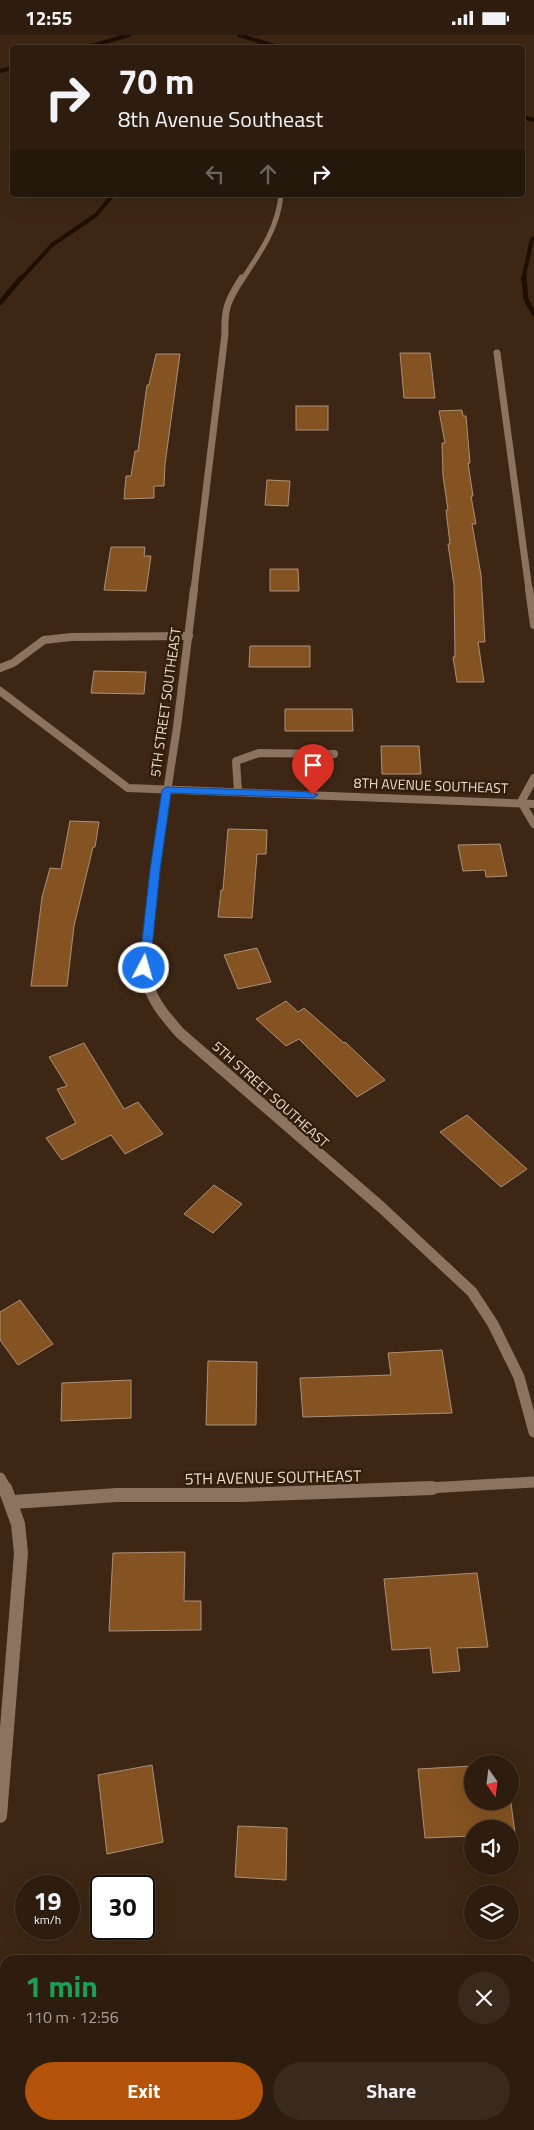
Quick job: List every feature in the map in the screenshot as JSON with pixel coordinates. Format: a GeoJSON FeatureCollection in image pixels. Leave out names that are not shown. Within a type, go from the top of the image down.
{"type":"FeatureCollection","features":[{"type":"Feature","properties":{"kind":"street","name":"5TH STREET SOUTHEAST"},"geometry":{"type":"LineString","coordinates":[[281,197],[272,232],[263,249],[237,286],[225,310],[225,334],[189,636],[155,870],[144,968],[151,993],[160,1010],[180,1033],[197,1045],[303,1141],[381,1207],[472,1292],[493,1324],[519,1377],[534,1432]]}},
{"type":"Feature","properties":{"kind":"street"},"geometry":{"type":"LineString","coordinates":[[497,353],[534,625]]}},
{"type":"Feature","properties":{"kind":"street"},"geometry":{"type":"LineString","coordinates":[[0,668],[13,663],[44,640],[71,637],[189,636]]}},
{"type":"Feature","properties":{"kind":"street","name":"8TH AVENUE SOUTHEAST"},"geometry":{"type":"LineString","coordinates":[[0,691],[128,788],[534,804]]}},
{"type":"Feature","properties":{"kind":"street"},"geometry":{"type":"LineString","coordinates":[[238,792],[236,761],[259,753],[334,754]]}},
{"type":"Feature","properties":{"kind":"street"},"geometry":{"type":"LineString","coordinates":[[534,778],[520,802],[534,824]]}},
{"type":"Feature","properties":{"kind":"street"},"geometry":{"type":"LineString","coordinates":[[0,1478],[13,1502],[21,1537],[22,1569],[16,1603],[0,1816]]}},
{"type":"Feature","properties":{"kind":"street","name":"5TH AVENUE SOUTHEAST"},"geometry":{"type":"LineString","coordinates":[[13,1502],[116,1495],[241,1495],[383,1491],[534,1482]]}},
{"type":"Feature","properties":{"kind":"building"},"geometry":{"type":"Polygon","coordinates":[[[400,353],[430,353],[435,398],[404,398],[400,353]]]}},
{"type":"Feature","properties":{"kind":"building"},"geometry":{"type":"Polygon","coordinates":[[[156,354],[180,354],[165,464],[164,486],[154,486],[154,498],[124,499],[126,476],[131,476],[135,451],[138,451],[147,385],[149,385],[156,354]]]}},
{"type":"Feature","properties":{"kind":"building"},"geometry":{"type":"Polygon","coordinates":[[[296,406],[328,406],[328,430],[296,430],[296,406]]]}},
{"type":"Feature","properties":{"kind":"building"},"geometry":{"type":"Polygon","coordinates":[[[462,410],[463,416],[466,416],[470,463],[468,463],[473,496],[471,496],[476,524],[472,524],[481,575],[485,642],[478,642],[484,682],[457,682],[453,657],[455,657],[454,585],[448,544],[450,544],[446,510],[448,510],[443,476],[442,443],[445,443],[439,411],[462,410]]]}},
{"type":"Feature","properties":{"kind":"building"},"geometry":{"type":"Polygon","coordinates":[[[267,480],[290,481],[288,506],[265,505],[267,480]]]}},
{"type":"Feature","properties":{"kind":"building"},"geometry":{"type":"Polygon","coordinates":[[[111,547],[145,547],[144,556],[151,556],[146,591],[104,590],[111,547]]]}},
{"type":"Feature","properties":{"kind":"building"},"geometry":{"type":"Polygon","coordinates":[[[270,569],[298,569],[299,591],[270,591],[270,569]]]}},
{"type":"Feature","properties":{"kind":"building"},"geometry":{"type":"Polygon","coordinates":[[[250,646],[310,646],[310,667],[249,667],[250,646]]]}},
{"type":"Feature","properties":{"kind":"building"},"geometry":{"type":"Polygon","coordinates":[[[94,671],[146,672],[144,694],[91,693],[94,671]]]}},
{"type":"Feature","properties":{"kind":"building"},"geometry":{"type":"Polygon","coordinates":[[[285,709],[352,709],[353,731],[285,731],[285,709]]]}},
{"type":"Feature","properties":{"kind":"building"},"geometry":{"type":"Polygon","coordinates":[[[381,746],[419,746],[421,774],[382,774],[381,746]]]}},
{"type":"Feature","properties":{"kind":"building"},"geometry":{"type":"Polygon","coordinates":[[[70,821],[99,822],[95,847],[93,847],[74,926],[67,986],[31,986],[42,897],[50,868],[61,869],[70,821]]]}},
{"type":"Feature","properties":{"kind":"building"},"geometry":{"type":"Polygon","coordinates":[[[228,829],[267,830],[266,854],[257,854],[252,918],[218,917],[221,890],[223,890],[228,829]]]}},
{"type":"Feature","properties":{"kind":"building"},"geometry":{"type":"Polygon","coordinates":[[[500,844],[507,876],[486,877],[485,870],[463,871],[458,845],[500,844]]]}},
{"type":"Feature","properties":{"kind":"building"},"geometry":{"type":"Polygon","coordinates":[[[257,948],[271,982],[238,989],[224,955],[257,948]]]}},
{"type":"Feature","properties":{"kind":"building"},"geometry":{"type":"Polygon","coordinates":[[[286,1001],[298,1012],[304,1008],[345,1042],[385,1080],[357,1097],[299,1039],[286,1046],[256,1019],[286,1001]]]}},
{"type":"Feature","properties":{"kind":"building"},"geometry":{"type":"Polygon","coordinates":[[[84,1043],[124,1109],[138,1102],[163,1134],[125,1154],[111,1135],[62,1160],[46,1138],[76,1123],[57,1089],[67,1086],[49,1057],[84,1043]]]}},
{"type":"Feature","properties":{"kind":"building"},"geometry":{"type":"Polygon","coordinates":[[[467,1115],[527,1169],[501,1187],[440,1132],[467,1115]]]}},
{"type":"Feature","properties":{"kind":"building"},"geometry":{"type":"Polygon","coordinates":[[[214,1185],[242,1204],[213,1233],[184,1214],[214,1185]]]}},
{"type":"Feature","properties":{"kind":"building"},"geometry":{"type":"Polygon","coordinates":[[[20,1300],[53,1344],[18,1365],[0,1340],[0,1312],[20,1300]]]}},
{"type":"Feature","properties":{"kind":"building"},"geometry":{"type":"Polygon","coordinates":[[[442,1350],[452,1413],[303,1417],[300,1378],[391,1375],[388,1353],[442,1350]]]}},
{"type":"Feature","properties":{"kind":"building"},"geometry":{"type":"Polygon","coordinates":[[[208,1361],[257,1362],[256,1425],[206,1425],[208,1361]]]}},
{"type":"Feature","properties":{"kind":"building"},"geometry":{"type":"Polygon","coordinates":[[[131,1380],[131,1418],[61,1421],[62,1383],[131,1380]]]}},
{"type":"Feature","properties":{"kind":"building"},"geometry":{"type":"Polygon","coordinates":[[[185,1552],[184,1601],[201,1601],[201,1630],[109,1631],[113,1553],[185,1552]]]}},
{"type":"Feature","properties":{"kind":"building"},"geometry":{"type":"Polygon","coordinates":[[[477,1573],[488,1647],[457,1648],[460,1671],[433,1673],[430,1648],[392,1650],[384,1579],[477,1573]]]}},
{"type":"Feature","properties":{"kind":"building"},"geometry":{"type":"Polygon","coordinates":[[[152,1765],[163,1842],[107,1854],[98,1775],[152,1765]]]}},
{"type":"Feature","properties":{"kind":"building"},"geometry":{"type":"Polygon","coordinates":[[[464,1766],[464,1810],[512,1810],[513,1820],[464,1820],[464,1836],[425,1838],[418,1769],[464,1766]]]}},
{"type":"Feature","properties":{"kind":"building"},"geometry":{"type":"Polygon","coordinates":[[[238,1826],[287,1828],[286,1880],[235,1877],[238,1826]]]}},
{"type":"Feature","properties":{"kind":"waterway"},"geometry":{"type":"LineString","coordinates":[[95,45],[129,35]]}},
{"type":"Feature","properties":{"kind":"waterway"},"geometry":{"type":"LineString","coordinates":[[239,35],[272,45]]}},
{"type":"Feature","properties":{"kind":"waterway"},"geometry":{"type":"LineString","coordinates":[[0,71],[10,68]]}},
{"type":"Feature","properties":{"kind":"waterway"},"geometry":{"type":"LineString","coordinates":[[525,118],[534,120]]}},
{"type":"Feature","properties":{"kind":"waterway"},"geometry":{"type":"LineString","coordinates":[[20,280],[52,245],[96,215],[111,197]]}},
{"type":"Feature","properties":{"kind":"waterway"},"geometry":{"type":"LineString","coordinates":[[523,280],[532,239],[534,238]]}},
{"type":"Feature","properties":{"kind":"waterway"},"geometry":{"type":"LineString","coordinates":[[0,303],[21,278]]}},
{"type":"Feature","properties":{"kind":"waterway"},"geometry":{"type":"LineString","coordinates":[[524,278],[526,299],[534,314]]}},
{"type":"Feature","properties":{"kind":"route"},"geometry":{"type":"LineString","coordinates":[[144,968],[166,790],[313,795]]}}]}
